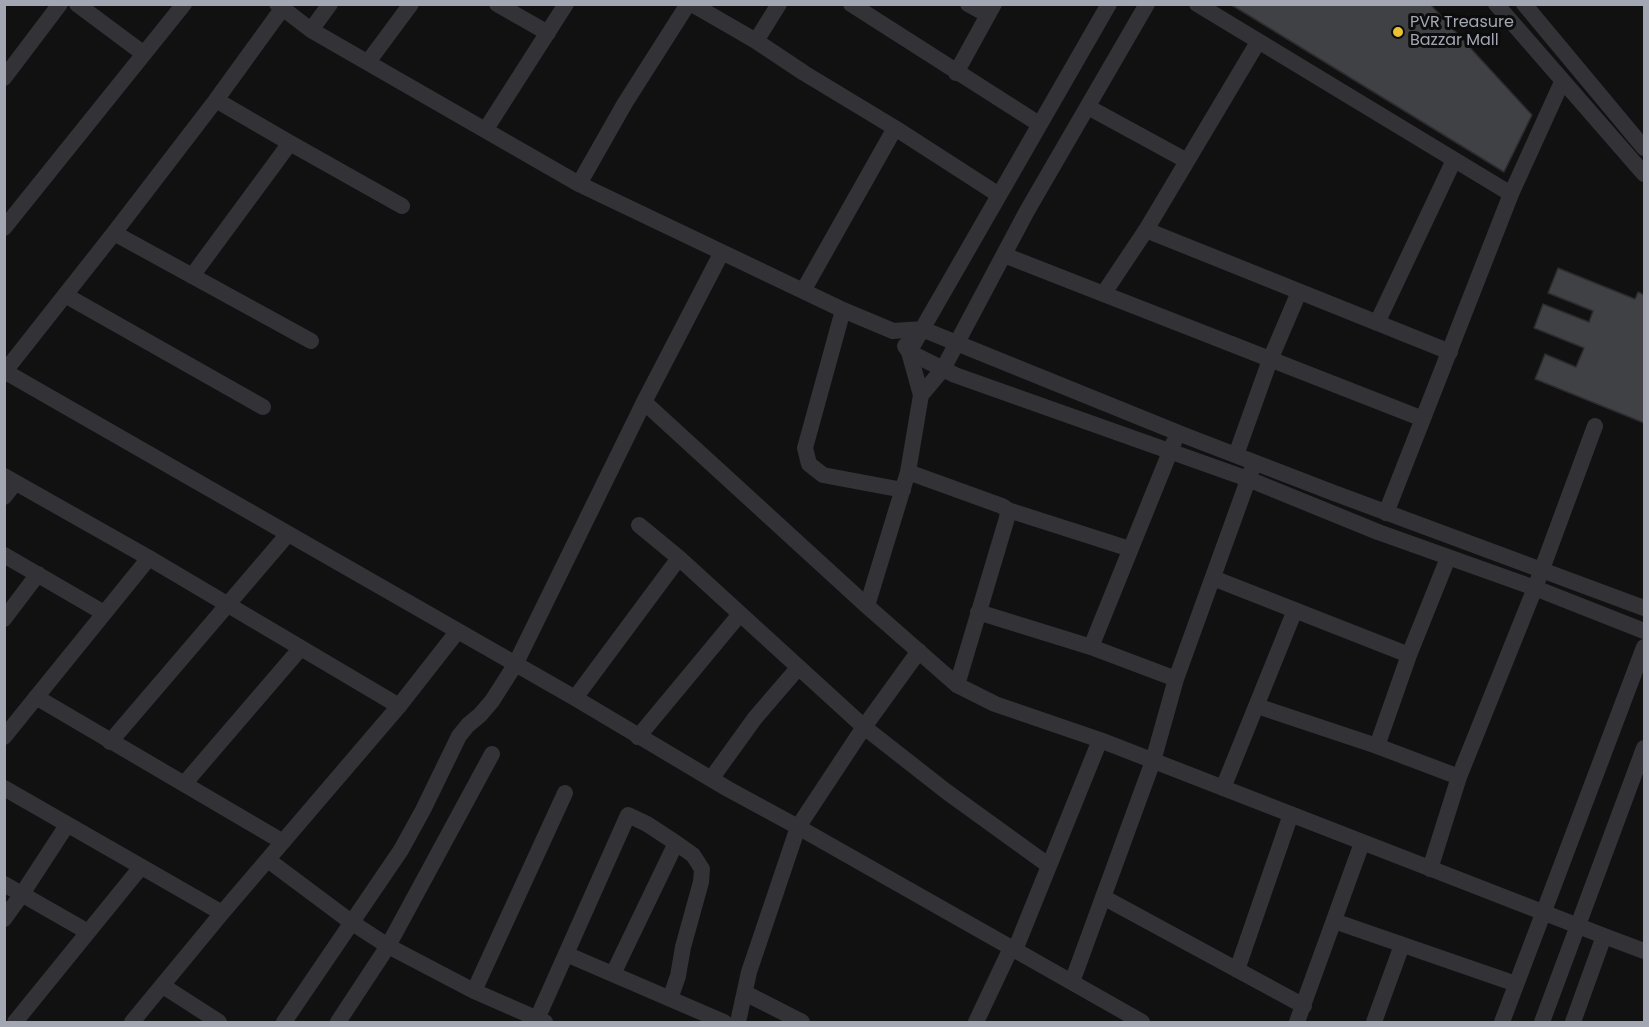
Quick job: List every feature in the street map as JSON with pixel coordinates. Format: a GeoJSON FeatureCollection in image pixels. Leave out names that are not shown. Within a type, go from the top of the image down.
{"type":"FeatureCollection","features":[{"type":"Feature","properties":{"kind":"street"},"geometry":{"type":"LineString","coordinates":[[7,71],[60,4]]}},
{"type":"Feature","properties":{"kind":"street"},"geometry":{"type":"LineString","coordinates":[[77,4],[144,54]]}},
{"type":"Feature","properties":{"kind":"street"},"geometry":{"type":"LineString","coordinates":[[4,228],[184,4]]}},
{"type":"Feature","properties":{"kind":"street"},"geometry":{"type":"LineString","coordinates":[[311,30],[330,4]]}},
{"type":"Feature","properties":{"kind":"street"},"geometry":{"type":"LineString","coordinates":[[368,62],[411,4]]}},
{"type":"Feature","properties":{"kind":"street"},"geometry":{"type":"LineString","coordinates":[[497,4],[548,33]]}},
{"type":"Feature","properties":{"kind":"street"},"geometry":{"type":"LineString","coordinates":[[486,129],[566,4]]}},
{"type":"Feature","properties":{"kind":"street"},"geometry":{"type":"LineString","coordinates":[[579,184],[625,103],[690,4],[756,41],[999,195]]}},
{"type":"Feature","properties":{"kind":"street"},"geometry":{"type":"LineString","coordinates":[[756,41],[779,4]]}},
{"type":"Feature","properties":{"kind":"street"},"geometry":{"type":"LineString","coordinates":[[851,4],[1039,124]]}},
{"type":"Feature","properties":{"kind":"street"},"geometry":{"type":"LineString","coordinates":[[957,73],[991,10],[968,4]]}},
{"type":"Feature","properties":{"kind":"street"},"geometry":{"type":"LineString","coordinates":[[909,352],[1109,4]]}},
{"type":"Feature","properties":{"kind":"street"},"geometry":{"type":"LineString","coordinates":[[921,394],[943,369],[1027,211],[1148,4]]}},
{"type":"Feature","properties":{"kind":"street"},"geometry":{"type":"LineString","coordinates":[[1197,4],[1511,194]]}},
{"type":"Feature","properties":{"kind":"street"},"geometry":{"type":"LineString","coordinates":[[1496,4],[1644,174]]}},
{"type":"Feature","properties":{"kind":"street"},"geometry":{"type":"LineString","coordinates":[[1524,4],[1644,148]]}},
{"type":"Feature","properties":{"kind":"street"},"geometry":{"type":"LineString","coordinates":[[867,606],[908,472],[921,394],[909,352],[893,332],[579,184],[311,30],[279,7],[216,100],[5,371],[711,779],[1142,1023]]}},
{"type":"Feature","properties":{"kind":"street"},"geometry":{"type":"LineString","coordinates":[[1104,293],[1146,230],[1257,42]]}},
{"type":"Feature","properties":{"kind":"street"},"geometry":{"type":"LineString","coordinates":[[1386,513],[1511,194],[1562,82]]}},
{"type":"Feature","properties":{"kind":"street"},"geometry":{"type":"LineString","coordinates":[[216,100],[402,206]]}},
{"type":"Feature","properties":{"kind":"street"},"geometry":{"type":"LineString","coordinates":[[1088,107],[1187,161]]}},
{"type":"Feature","properties":{"kind":"street"},"geometry":{"type":"LineString","coordinates":[[803,291],[895,128]]}},
{"type":"Feature","properties":{"kind":"street"},"geometry":{"type":"LineString","coordinates":[[192,276],[290,143]]}},
{"type":"Feature","properties":{"kind":"street"},"geometry":{"type":"LineString","coordinates":[[1377,323],[1454,160]]}},
{"type":"Feature","properties":{"kind":"street"},"geometry":{"type":"LineString","coordinates":[[1146,230],[1450,352]]}},
{"type":"Feature","properties":{"kind":"street"},"geometry":{"type":"LineString","coordinates":[[114,233],[311,341]]}},
{"type":"Feature","properties":{"kind":"street"},"geometry":{"type":"LineString","coordinates":[[284,1023],[401,850],[459,736],[492,701],[515,665],[644,402],[722,252]]}},
{"type":"Feature","properties":{"kind":"street"},"geometry":{"type":"LineString","coordinates":[[1004,255],[1423,419]]}},
{"type":"Feature","properties":{"kind":"street"},"geometry":{"type":"LineString","coordinates":[[1236,455],[1270,360],[1299,292]]}},
{"type":"Feature","properties":{"kind":"street"},"geometry":{"type":"LineString","coordinates":[[64,295],[262,407]]}},
{"type":"Feature","properties":{"kind":"street"},"geometry":{"type":"LineString","coordinates":[[843,310],[805,448],[808,464],[823,475],[903,490]]}},
{"type":"Feature","properties":{"kind":"street"},"geometry":{"type":"LineString","coordinates":[[893,332],[922,329],[1254,463],[1644,608]]}},
{"type":"Feature","properties":{"kind":"street"},"geometry":{"type":"LineString","coordinates":[[909,352],[966,379],[1248,480],[1378,532],[1535,588],[1644,632]]}},
{"type":"Feature","properties":{"kind":"street"},"geometry":{"type":"LineString","coordinates":[[644,402],[957,685],[995,704],[1100,740],[1542,914],[1644,951]]}},
{"type":"Feature","properties":{"kind":"street"},"geometry":{"type":"LineString","coordinates":[[1430,869],[1459,777],[1542,570],[1595,426]]}},
{"type":"Feature","properties":{"kind":"street"},"geometry":{"type":"LineString","coordinates":[[1091,647],[1178,433]]}},
{"type":"Feature","properties":{"kind":"street"},"geometry":{"type":"LineString","coordinates":[[1072,982],[1153,761],[1176,680],[1254,463]]}},
{"type":"Feature","properties":{"kind":"street"},"geometry":{"type":"LineString","coordinates":[[908,472],[1008,510],[1130,549]]}},
{"type":"Feature","properties":{"kind":"street"},"geometry":{"type":"LineString","coordinates":[[4,497],[10,480],[148,558],[300,650],[399,706]]}},
{"type":"Feature","properties":{"kind":"street"},"geometry":{"type":"LineString","coordinates":[[957,685],[1008,510]]}},
{"type":"Feature","properties":{"kind":"street"},"geometry":{"type":"LineString","coordinates":[[639,525],[679,558],[864,727],[947,792],[1048,866]]}},
{"type":"Feature","properties":{"kind":"street"},"geometry":{"type":"LineString","coordinates":[[110,742],[288,534]]}},
{"type":"Feature","properties":{"kind":"street"},"geometry":{"type":"LineString","coordinates":[[4,555],[104,613]]}},
{"type":"Feature","properties":{"kind":"street"},"geometry":{"type":"LineString","coordinates":[[4,736],[148,558]]}},
{"type":"Feature","properties":{"kind":"street"},"geometry":{"type":"LineString","coordinates":[[575,699],[679,558]]}},
{"type":"Feature","properties":{"kind":"street"},"geometry":{"type":"LineString","coordinates":[[1377,746],[1409,655],[1448,558]]}},
{"type":"Feature","properties":{"kind":"street"},"geometry":{"type":"LineString","coordinates":[[4,619],[38,574]]}},
{"type":"Feature","properties":{"kind":"street"},"geometry":{"type":"LineString","coordinates":[[1213,578],[1409,655]]}},
{"type":"Feature","properties":{"kind":"street"},"geometry":{"type":"LineString","coordinates":[[1223,788],[1295,610]]}},
{"type":"Feature","properties":{"kind":"street"},"geometry":{"type":"LineString","coordinates":[[978,612],[1091,647],[1176,680]]}},
{"type":"Feature","properties":{"kind":"street"},"geometry":{"type":"LineString","coordinates":[[638,736],[740,614]]}},
{"type":"Feature","properties":{"kind":"street"},"geometry":{"type":"LineString","coordinates":[[132,1023],[222,912],[399,706],[457,632]]}},
{"type":"Feature","properties":{"kind":"street"},"geometry":{"type":"LineString","coordinates":[[1502,1023],[1644,647]]}},
{"type":"Feature","properties":{"kind":"street"},"geometry":{"type":"LineString","coordinates":[[184,784],[300,650]]}},
{"type":"Feature","properties":{"kind":"street"},"geometry":{"type":"LineString","coordinates":[[738,1023],[749,972],[798,827],[864,727],[919,651]]}},
{"type":"Feature","properties":{"kind":"street"},"geometry":{"type":"LineString","coordinates":[[711,779],[754,718],[798,668]]}},
{"type":"Feature","properties":{"kind":"street"},"geometry":{"type":"LineString","coordinates":[[36,697],[283,842]]}},
{"type":"Feature","properties":{"kind":"street"},"geometry":{"type":"LineString","coordinates":[[1257,706],[1377,746],[1459,777]]}},
{"type":"Feature","properties":{"kind":"street"},"geometry":{"type":"LineString","coordinates":[[976,1023],[1013,949],[1100,740]]}},
{"type":"Feature","properties":{"kind":"street"},"geometry":{"type":"LineString","coordinates":[[1542,1023],[1644,748]]}},
{"type":"Feature","properties":{"kind":"street"},"geometry":{"type":"LineString","coordinates":[[338,1023],[388,946],[492,754]]}},
{"type":"Feature","properties":{"kind":"street"},"geometry":{"type":"LineString","coordinates":[[4,788],[222,912]]}},
{"type":"Feature","properties":{"kind":"street"},"geometry":{"type":"LineString","coordinates":[[474,991],[565,793]]}},
{"type":"Feature","properties":{"kind":"street"},"geometry":{"type":"LineString","coordinates":[[1237,970],[1291,814]]}},
{"type":"Feature","properties":{"kind":"street"},"geometry":{"type":"LineString","coordinates":[[268,861],[351,922],[388,946],[474,991],[541,1021],[566,954],[628,815],[647,824],[693,855],[702,869],[701,882],[678,976],[670,999]]}},
{"type":"Feature","properties":{"kind":"street"},"geometry":{"type":"LineString","coordinates":[[4,919],[67,825]]}},
{"type":"Feature","properties":{"kind":"street"},"geometry":{"type":"LineString","coordinates":[[613,974],[676,843]]}},
{"type":"Feature","properties":{"kind":"street"},"geometry":{"type":"LineString","coordinates":[[1297,1023],[1362,843]]}},
{"type":"Feature","properties":{"kind":"street"},"geometry":{"type":"LineString","coordinates":[[15,1023],[141,867]]}},
{"type":"Feature","properties":{"kind":"street"},"geometry":{"type":"LineString","coordinates":[[4,884],[88,932]]}},
{"type":"Feature","properties":{"kind":"street"},"geometry":{"type":"LineString","coordinates":[[1103,897],[1304,1006]]}},
{"type":"Feature","properties":{"kind":"street"},"geometry":{"type":"LineString","coordinates":[[1334,921],[1516,984]]}},
{"type":"Feature","properties":{"kind":"street"},"geometry":{"type":"LineString","coordinates":[[1574,1023],[1604,936]]}},
{"type":"Feature","properties":{"kind":"street"},"geometry":{"type":"LineString","coordinates":[[1374,1023],[1402,945]]}},
{"type":"Feature","properties":{"kind":"street"},"geometry":{"type":"LineString","coordinates":[[566,954],[724,1023]]}},
{"type":"Feature","properties":{"kind":"street"},"geometry":{"type":"LineString","coordinates":[[163,986],[219,1023]]}},
{"type":"Feature","properties":{"kind":"street"},"geometry":{"type":"LineString","coordinates":[[745,993],[778,1017],[802,1023]]}},
{"type":"Feature","properties":{"kind":"building"},"geometry":{"type":"Polygon","coordinates":[[[1230,4],[1430,4],[1532,115],[1504,172],[1230,4]]]}},
{"type":"Feature","properties":{"kind":"building"},"geometry":{"type":"Polygon","coordinates":[[[1558,268],[1635,299],[1638,292],[1644,295],[1644,423],[1535,379],[1545,354],[1576,367],[1584,348],[1534,328],[1543,304],[1589,322],[1593,311],[1548,293],[1558,268]]]}},
{"type":"Feature","properties":{"kind":"place","name":"PVR Treasure Bazzar Mall"},"geometry":{"type":"Point","coordinates":[1398,32]}}]}
